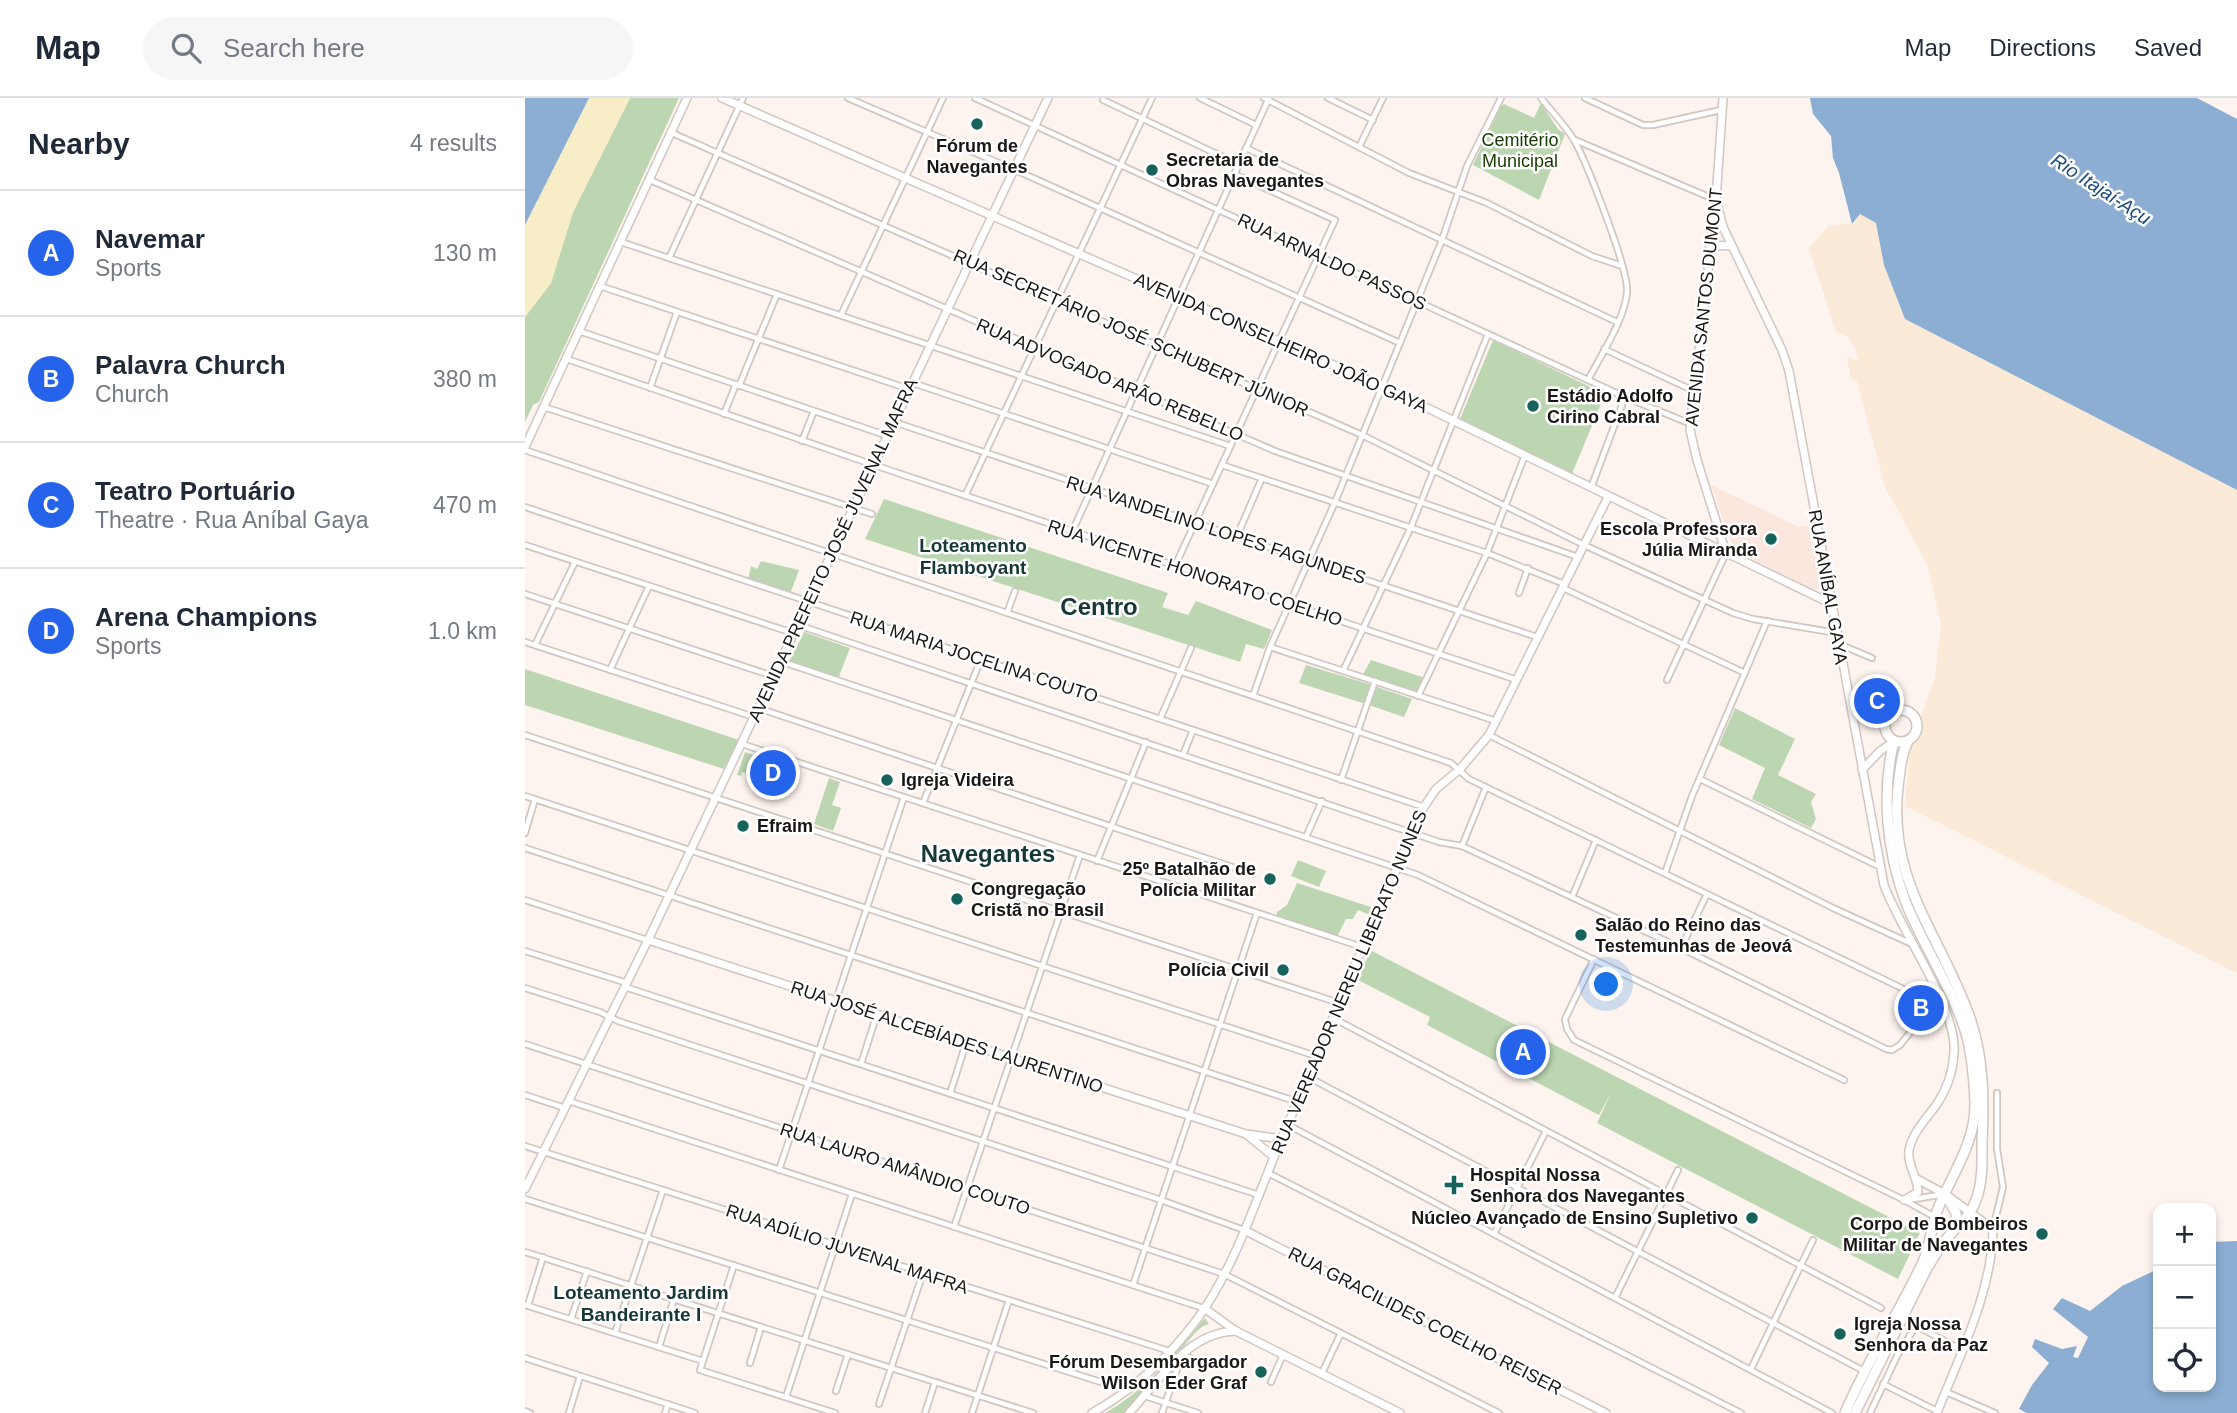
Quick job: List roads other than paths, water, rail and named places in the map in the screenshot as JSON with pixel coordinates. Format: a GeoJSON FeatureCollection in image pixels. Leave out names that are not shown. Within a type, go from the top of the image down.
{"type":"FeatureCollection","features":[{"type":"Feature","properties":{"kind":"highway"},"geometry":{"type":"LineString","coordinates":[[1855,1413],[1927,1268],[1940,1247],[1970,1212],[1978,1194],[1982,1162],[1983,1090],[1980,1058],[1965,1005],[1918,908],[1901,854],[1897,798],[1901,760],[1908,741],[1915,735],[1917,724],[1913,714],[1902,709],[1894,711],[1886,719],[1887,733],[1894,741],[1908,741]]}},
{"type":"Feature","properties":{"kind":"highway"},"geometry":{"type":"LineString","coordinates":[[1845,1413],[1864,1371],[1923,1262],[1935,1217],[1967,1146],[1973,1127],[1975,1102],[1972,1061],[1960,1016],[1914,921],[1895,868],[1888,799],[1894,741]]}},
{"type":"Feature","properties":{"kind":"highway"},"geometry":{"type":"LineString","coordinates":[[1945,1194],[1956,1213],[1957,1227]]}},
{"type":"Feature","properties":{"kind":"main road"},"geometry":{"type":"LineString","coordinates":[[525,449],[687,98]]}},
{"type":"Feature","properties":{"kind":"main road","name":"AVENIDA CONSELHEIRO JOÃO GAYA"},"geometry":{"type":"LineString","coordinates":[[722,98],[741,102],[905,178],[1383,386],[1832,604]]}},
{"type":"Feature","properties":{"kind":"main road","name":"AVENIDA PREFEITO JOSÉ JUVENAL MAFRA"},"geometry":{"type":"LineString","coordinates":[[525,1189],[648,940],[1048,98]]}},
{"type":"Feature","properties":{"kind":"main road","name":"AVENIDA SANTOS DUMONT"},"geometry":{"type":"LineString","coordinates":[[1723,98],[1716,200],[1709,245],[1691,439],[1726,553]]}},
{"type":"Feature","properties":{"kind":"main road","name":"RUA ANÍBAL GAYA"},"geometry":{"type":"LineString","coordinates":[[1716,200],[1731,246],[1782,350],[1789,371],[1880,867],[1890,901],[1939,998],[1953,1036],[1954,1060],[1942,1096],[1910,1145],[1910,1165],[1914,1178]]}},
{"type":"Feature","properties":{"kind":"main road"},"geometry":{"type":"LineString","coordinates":[[1709,245],[1731,246]]}},
{"type":"Feature","properties":{"kind":"main road","name":"RUA VEREADOR NEREU LIBERATO NUNES"},"geometry":{"type":"LineString","coordinates":[[1092,1413],[1127,1390],[1170,1351],[1204,1308],[1224,1273],[1424,807],[1436,789],[1460,769],[1489,735],[1608,497]]}},
{"type":"Feature","properties":{"kind":"main road"},"geometry":{"type":"LineString","coordinates":[[1862,770],[1879,751],[1894,741]]}},
{"type":"Feature","properties":{"kind":"main road","name":"RUA JOSÉ ALCEBÍADES LAURENTINO"},"geometry":{"type":"LineString","coordinates":[[648,940],[1245,1134],[1282,1139]]}},
{"type":"Feature","properties":{"kind":"main road","name":"RUA JOSÉ ALCEBÍADES LAURENTINO"},"geometry":{"type":"LineString","coordinates":[[1245,1134],[1274,1157]]}},
{"type":"Feature","properties":{"kind":"main road"},"geometry":{"type":"LineString","coordinates":[[1914,1178],[1945,1194],[1993,1229],[1985,1287],[1938,1412]]}},
{"type":"Feature","properties":{"kind":"main road"},"geometry":{"type":"LineString","coordinates":[[1904,1200],[1918,1192],[1914,1178]]}},
{"type":"Feature","properties":{"kind":"main road"},"geometry":{"type":"LineString","coordinates":[[1935,1217],[1948,1226],[1983,1223]]}},
{"type":"Feature","properties":{"kind":"main road","name":"RUA GRACILIDES COELHO REISER"},"geometry":{"type":"LineString","coordinates":[[1244,1230],[1606,1413]]}},
{"type":"Feature","properties":{"kind":"main road"},"geometry":{"type":"LineString","coordinates":[[1204,1308],[1236,1331],[1400,1413]]}},
{"type":"Feature","properties":{"kind":"main road"},"geometry":{"type":"LineString","coordinates":[[1129,1413],[1182,1355],[1201,1339],[1211,1334],[1236,1331]]}},
{"type":"Feature","properties":{"kind":"street"},"geometry":{"type":"LineString","coordinates":[[848,98],[1400,343]]}},
{"type":"Feature","properties":{"kind":"street"},"geometry":{"type":"LineString","coordinates":[[841,315],[943,98]]}},
{"type":"Feature","properties":{"kind":"street","name":"RUA ARNALDO PASSOS"},"geometry":{"type":"LineString","coordinates":[[975,98],[1625,397],[1691,424]]}},
{"type":"Feature","properties":{"kind":"street"},"geometry":{"type":"LineString","coordinates":[[965,496],[1151,98]]}},
{"type":"Feature","properties":{"kind":"street"},"geometry":{"type":"LineString","coordinates":[[1199,98],[1256,125]]}},
{"type":"Feature","properties":{"kind":"street"},"geometry":{"type":"LineString","coordinates":[[1328,98],[1373,120]]}},
{"type":"Feature","properties":{"kind":"street"},"geometry":{"type":"LineString","coordinates":[[1359,147],[1383,98]]}},
{"type":"Feature","properties":{"kind":"street"},"geometry":{"type":"LineString","coordinates":[[1253,696],[1270,647],[1383,386],[1442,240],[1473,152],[1501,98]]}},
{"type":"Feature","properties":{"kind":"street"},"geometry":{"type":"LineString","coordinates":[[1541,98],[1574,140],[1622,266],[1627,290],[1617,322],[1588,380]]}},
{"type":"Feature","properties":{"kind":"street"},"geometry":{"type":"LineString","coordinates":[[1585,98],[1643,125],[1722,110]]}},
{"type":"Feature","properties":{"kind":"street"},"geometry":{"type":"LineString","coordinates":[[1072,532],[1267,99],[1409,173],[1494,206],[1592,256],[1622,266]]}},
{"type":"Feature","properties":{"kind":"street"},"geometry":{"type":"LineString","coordinates":[[1103,100],[1238,164]]}},
{"type":"Feature","properties":{"kind":"street"},"geometry":{"type":"LineString","coordinates":[[669,258],[741,102]]}},
{"type":"Feature","properties":{"kind":"street","name":"RUA SECRETÁRIO JOSÉ SCHUBERT JÚNIOR"},"geometry":{"type":"LineString","coordinates":[[671,134],[1362,435],[1584,545],[1740,616],[1837,633]]}},
{"type":"Feature","properties":{"kind":"street"},"geometry":{"type":"LineString","coordinates":[[1574,140],[1716,200]]}},
{"type":"Feature","properties":{"kind":"street"},"geometry":{"type":"LineString","coordinates":[[1246,148],[1617,322]]}},
{"type":"Feature","properties":{"kind":"street"},"geometry":{"type":"LineString","coordinates":[[1175,566],[1335,220],[1234,174]]}},
{"type":"Feature","properties":{"kind":"street","name":"RUA ADVOGADO ARÃO REBELLO"},"geometry":{"type":"LineString","coordinates":[[650,180],[1291,458],[1579,557]]}},
{"type":"Feature","properties":{"kind":"street"},"geometry":{"type":"LineString","coordinates":[[621,242],[1230,446]]}},
{"type":"Feature","properties":{"kind":"street"},"geometry":{"type":"LineString","coordinates":[[600,286],[758,339],[1110,448],[1213,484]]}},
{"type":"Feature","properties":{"kind":"street"},"geometry":{"type":"LineString","coordinates":[[724,414],[777,294]]}},
{"type":"Feature","properties":{"kind":"street"},"geometry":{"type":"LineString","coordinates":[[650,388],[677,312]]}},
{"type":"Feature","properties":{"kind":"street"},"geometry":{"type":"LineString","coordinates":[[579,331],[888,436]]}},
{"type":"Feature","properties":{"kind":"street"},"geometry":{"type":"LineString","coordinates":[[1343,671],[1411,527],[1488,334]]}},
{"type":"Feature","properties":{"kind":"street"},"geometry":{"type":"LineString","coordinates":[[1604,349],[1694,391]]}},
{"type":"Feature","properties":{"kind":"street","name":"RUA VICENTE HONORATO COELHO"},"geometry":{"type":"LineString","coordinates":[[567,359],[965,496],[1517,680]]}},
{"type":"Feature","properties":{"kind":"street"},"geometry":{"type":"LineString","coordinates":[[1591,489],[1625,397]]}},
{"type":"Feature","properties":{"kind":"street"},"geometry":{"type":"LineString","coordinates":[[544,407],[872,514]]}},
{"type":"Feature","properties":{"kind":"street"},"geometry":{"type":"LineString","coordinates":[[802,440],[814,411]]}},
{"type":"Feature","properties":{"kind":"street","name":"RUA VANDELINO LOPES FAGUNDES"},"geometry":{"type":"LineString","coordinates":[[894,422],[1538,637]]}},
{"type":"Feature","properties":{"kind":"street"},"geometry":{"type":"LineString","coordinates":[[525,449],[1451,763],[1469,779],[1916,995],[1939,998]]}},
{"type":"Feature","properties":{"kind":"street"},"geometry":{"type":"LineString","coordinates":[[1418,696],[1487,553],[1525,455]]}},
{"type":"Feature","properties":{"kind":"street"},"geometry":{"type":"LineString","coordinates":[[1221,465],[1528,568],[1745,673]]}},
{"type":"Feature","properties":{"kind":"street"},"geometry":{"type":"LineString","coordinates":[[1237,536],[1262,478]]}},
{"type":"Feature","properties":{"kind":"street","name":"RUA MARIA JOCELINA COUTO"},"geometry":{"type":"LineString","coordinates":[[525,507],[1424,807]]}},
{"type":"Feature","properties":{"kind":"street"},"geometry":{"type":"LineString","coordinates":[[525,545],[649,586],[971,683],[1453,846],[1462,846],[1681,948],[1886,1049],[1892,1050],[1900,1045],[1939,998]]}},
{"type":"Feature","properties":{"kind":"street"},"geometry":{"type":"LineString","coordinates":[[1667,680],[1726,553]]}},
{"type":"Feature","properties":{"kind":"street"},"geometry":{"type":"LineString","coordinates":[[535,645],[575,562]]}},
{"type":"Feature","properties":{"kind":"street"},"geometry":{"type":"LineString","coordinates":[[1519,593],[1528,568]]}},
{"type":"Feature","properties":{"kind":"street"},"geometry":{"type":"LineString","coordinates":[[610,670],[649,586]]}},
{"type":"Feature","properties":{"kind":"street"},"geometry":{"type":"LineString","coordinates":[[1007,613],[1015,591]]}},
{"type":"Feature","properties":{"kind":"street"},"geometry":{"type":"LineString","coordinates":[[525,594],[773,676]]}},
{"type":"Feature","properties":{"kind":"street"},"geometry":{"type":"LineString","coordinates":[[1665,873],[1700,779],[1767,621]]}},
{"type":"Feature","properties":{"kind":"street"},"geometry":{"type":"LineString","coordinates":[[525,642],[754,717]]}},
{"type":"Feature","properties":{"kind":"street"},"geometry":{"type":"LineString","coordinates":[[1838,644],[1872,658]]}},
{"type":"Feature","properties":{"kind":"street"},"geometry":{"type":"LineString","coordinates":[[1270,647],[1497,721]]}},
{"type":"Feature","properties":{"kind":"street"},"geometry":{"type":"LineString","coordinates":[[1160,719],[1191,649]]}},
{"type":"Feature","properties":{"kind":"street"},"geometry":{"type":"LineString","coordinates":[[923,803],[981,659]]}},
{"type":"Feature","properties":{"kind":"street"},"geometry":{"type":"LineString","coordinates":[[780,661],[1397,867],[1450,889],[1844,1080]]}},
{"type":"Feature","properties":{"kind":"street"},"geometry":{"type":"LineString","coordinates":[[1341,780],[1375,681]]}},
{"type":"Feature","properties":{"kind":"street"},"geometry":{"type":"LineString","coordinates":[[758,708],[1253,874]]}},
{"type":"Feature","properties":{"kind":"street"},"geometry":{"type":"LineString","coordinates":[[1183,755],[1193,730]]}},
{"type":"Feature","properties":{"kind":"street"},"geometry":{"type":"LineString","coordinates":[[525,735],[1339,1003]]}},
{"type":"Feature","properties":{"kind":"street"},"geometry":{"type":"LineString","coordinates":[[1489,735],[1833,908],[1912,944]]}},
{"type":"Feature","properties":{"kind":"street"},"geometry":{"type":"LineString","coordinates":[[1097,861],[1146,742]]}},
{"type":"Feature","properties":{"kind":"street"},"geometry":{"type":"LineString","coordinates":[[741,743],[1363,948]]}},
{"type":"Feature","properties":{"kind":"street"},"geometry":{"type":"LineString","coordinates":[[1700,779],[1880,867]]}},
{"type":"Feature","properties":{"kind":"street"},"geometry":{"type":"LineString","coordinates":[[1462,846],[1486,787]]}},
{"type":"Feature","properties":{"kind":"street"},"geometry":{"type":"LineString","coordinates":[[525,796],[1317,1057]]}},
{"type":"Feature","properties":{"kind":"street"},"geometry":{"type":"LineString","coordinates":[[779,1170],[904,797]]}},
{"type":"Feature","properties":{"kind":"street"},"geometry":{"type":"LineString","coordinates":[[525,833],[535,799]]}},
{"type":"Feature","properties":{"kind":"street"},"geometry":{"type":"LineString","coordinates":[[1306,837],[1322,801]]}},
{"type":"Feature","properties":{"kind":"street"},"geometry":{"type":"LineString","coordinates":[[1573,897],[1596,840]]}},
{"type":"Feature","properties":{"kind":"street"},"geometry":{"type":"LineString","coordinates":[[525,848],[1298,1102]]}},
{"type":"Feature","properties":{"kind":"street"},"geometry":{"type":"LineString","coordinates":[[954,1227],[1080,855]]}},
{"type":"Feature","properties":{"kind":"street"},"geometry":{"type":"LineString","coordinates":[[1681,948],[1707,894]]}},
{"type":"Feature","properties":{"kind":"street"},"geometry":{"type":"LineString","coordinates":[[525,900],[648,940]]}},
{"type":"Feature","properties":{"kind":"street"},"geometry":{"type":"LineString","coordinates":[[1133,1285],[1257,913]]}},
{"type":"Feature","properties":{"kind":"street"},"geometry":{"type":"LineString","coordinates":[[525,951],[861,1065],[1259,1195]]}},
{"type":"Feature","properties":{"kind":"street"},"geometry":{"type":"LineString","coordinates":[[1594,959],[1565,1019],[1569,1035],[1580,1044],[1935,1217]]}},
{"type":"Feature","properties":{"kind":"street"},"geometry":{"type":"LineString","coordinates":[[525,988],[1244,1230]]}},
{"type":"Feature","properties":{"kind":"street"},"geometry":{"type":"LineString","coordinates":[[861,1065],[877,1014]]}},
{"type":"Feature","properties":{"kind":"street"},"geometry":{"type":"LineString","coordinates":[[1333,1018],[1881,1308]]}},
{"type":"Feature","properties":{"kind":"street"},"geometry":{"type":"LineString","coordinates":[[950,1094],[966,1043]]}},
{"type":"Feature","properties":{"kind":"street","name":"RUA LAURO AMÂNDIO COUTO"},"geometry":{"type":"LineString","coordinates":[[525,1044],[1224,1273],[1499,1413]]}},
{"type":"Feature","properties":{"kind":"street"},"geometry":{"type":"LineString","coordinates":[[1308,1077],[1864,1371]]}},
{"type":"Feature","properties":{"kind":"street"},"geometry":{"type":"LineString","coordinates":[[1993,1229],[2003,1187],[1997,1149],[1997,1093]]}},
{"type":"Feature","properties":{"kind":"street"},"geometry":{"type":"LineString","coordinates":[[525,1095],[567,1104],[779,1170],[1204,1308]]}},
{"type":"Feature","properties":{"kind":"street"},"geometry":{"type":"LineString","coordinates":[[1288,1125],[1832,1412]]}},
{"type":"Feature","properties":{"kind":"street"},"geometry":{"type":"LineString","coordinates":[[1494,1234],[1546,1131]]}},
{"type":"Feature","properties":{"kind":"street","name":"RUA ADÍLIO JUVENAL MAFRA"},"geometry":{"type":"LineString","coordinates":[[525,1146],[1170,1351]]}},
{"type":"Feature","properties":{"kind":"street"},"geometry":{"type":"LineString","coordinates":[[1615,1298],[1678,1170]]}},
{"type":"Feature","properties":{"kind":"street"},"geometry":{"type":"LineString","coordinates":[[1268,1173],[1741,1413]]}},
{"type":"Feature","properties":{"kind":"street"},"geometry":{"type":"LineString","coordinates":[[615,1333],[663,1190]]}},
{"type":"Feature","properties":{"kind":"street"},"geometry":{"type":"LineString","coordinates":[[786,1397],[852,1194]]}},
{"type":"Feature","properties":{"kind":"street"},"geometry":{"type":"LineString","coordinates":[[1904,1200],[1945,1194]]}},
{"type":"Feature","properties":{"kind":"street"},"geometry":{"type":"LineString","coordinates":[[525,1199],[1127,1390]]}},
{"type":"Feature","properties":{"kind":"street"},"geometry":{"type":"LineString","coordinates":[[1751,1369],[1813,1240]]}},
{"type":"Feature","properties":{"kind":"street"},"geometry":{"type":"LineString","coordinates":[[525,1252],[1033,1413]]}},
{"type":"Feature","properties":{"kind":"street"},"geometry":{"type":"LineString","coordinates":[[543,1257],[526,1305],[703,1361]]}},
{"type":"Feature","properties":{"kind":"street"},"geometry":{"type":"LineString","coordinates":[[734,1265],[700,1370],[835,1413]]}},
{"type":"Feature","properties":{"kind":"street"},"geometry":{"type":"LineString","coordinates":[[571,1319],[587,1271]]}},
{"type":"Feature","properties":{"kind":"street"},"geometry":{"type":"LineString","coordinates":[[879,1404],[923,1273]]}},
{"type":"Feature","properties":{"kind":"street"},"geometry":{"type":"LineString","coordinates":[[659,1347],[674,1299]]}},
{"type":"Feature","properties":{"kind":"street"},"geometry":{"type":"LineString","coordinates":[[972,1413],[1009,1300]]}},
{"type":"Feature","properties":{"kind":"street"},"geometry":{"type":"LineString","coordinates":[[1870,1413],[1914,1324],[1962,1350]]}},
{"type":"Feature","properties":{"kind":"street"},"geometry":{"type":"LineString","coordinates":[[750,1363],[761,1327]]}},
{"type":"Feature","properties":{"kind":"street"},"geometry":{"type":"LineString","coordinates":[[1322,1374],[1341,1333]]}},
{"type":"Feature","properties":{"kind":"street"},"geometry":{"type":"LineString","coordinates":[[836,1391],[848,1354]]}},
{"type":"Feature","properties":{"kind":"street"},"geometry":{"type":"LineString","coordinates":[[1271,1382],[1284,1354]]}},
{"type":"Feature","properties":{"kind":"street"},"geometry":{"type":"LineString","coordinates":[[1162,1413],[1182,1355],[1204,1363]]}},
{"type":"Feature","properties":{"kind":"street"},"geometry":{"type":"LineString","coordinates":[[525,1358],[695,1413]]}},
{"type":"Feature","properties":{"kind":"street"},"geometry":{"type":"LineString","coordinates":[[569,1413],[580,1376]]}},
{"type":"Feature","properties":{"kind":"street"},"geometry":{"type":"LineString","coordinates":[[925,1413],[935,1382]]}},
{"type":"Feature","properties":{"kind":"street"},"geometry":{"type":"LineString","coordinates":[[1883,1384],[1938,1412]]}},
{"type":"Feature","properties":{"kind":"street"},"geometry":{"type":"LineString","coordinates":[[1946,1391],[1995,1413]]}},
{"type":"Feature","properties":{"kind":"street"},"geometry":{"type":"LineString","coordinates":[[1145,1396],[1198,1413]]}},
{"type":"Feature","properties":{"kind":"street"},"geometry":{"type":"LineString","coordinates":[[665,1413],[668,1404]]}},
{"type":"Feature","properties":{"kind":"water"},"geometry":{"type":"Polygon","coordinates":[[[525,98],[589,98],[525,225],[525,98]]]}},
{"type":"Feature","properties":{"kind":"water","name":"Rio Itajaí-Açu"},"geometry":{"type":"Polygon","coordinates":[[[1810,98],[2197,98],[2237,119],[2237,490],[1905,319],[1884,265],[1876,223],[1860,214],[1852,224],[1833,158],[1831,136],[1813,114],[1810,98]]]}},
{"type":"Feature","properties":{"kind":"water"},"geometry":{"type":"Polygon","coordinates":[[[2237,1241],[2237,1413],[2027,1413],[2019,1409],[2032,1385],[2049,1363],[2032,1347],[2035,1339],[2062,1349],[2077,1346],[2073,1357],[2078,1358],[2088,1337],[2053,1309],[2062,1298],[2090,1311],[2122,1286],[2153,1271],[2153,1392],[2216,1392],[2216,1242],[2237,1241]]]}},
{"type":"Feature","properties":{"kind":"place","name":"Fórum de Navegantes"},"geometry":{"type":"Point","coordinates":[977,124]}},
{"type":"Feature","properties":{"kind":"place","name":"Secretaria de Obras Navegantes"},"geometry":{"type":"Point","coordinates":[1152,170]}},
{"type":"Feature","properties":{"kind":"place","name":"Estádio Adolfo Cirino Cabral"},"geometry":{"type":"Point","coordinates":[1533,406]}},
{"type":"Feature","properties":{"kind":"place","name":"Escola Professora Júlia Miranda"},"geometry":{"type":"Point","coordinates":[1771,539]}},
{"type":"Feature","properties":{"kind":"place","name":"Teatro Portuário"},"geometry":{"type":"Point","coordinates":[1877,701]}},
{"type":"Feature","properties":{"kind":"place","name":"Arena Champions"},"geometry":{"type":"Point","coordinates":[773,773]}},
{"type":"Feature","properties":{"kind":"place","name":"Igreja Videira"},"geometry":{"type":"Point","coordinates":[887,780]}},
{"type":"Feature","properties":{"kind":"place","name":"Efraim"},"geometry":{"type":"Point","coordinates":[743,826]}},
{"type":"Feature","properties":{"kind":"place","name":"25º Batalhão de Polícia Militar"},"geometry":{"type":"Point","coordinates":[1270,879]}},
{"type":"Feature","properties":{"kind":"place","name":"Congregação Cristã no Brasil"},"geometry":{"type":"Point","coordinates":[957,899]}},
{"type":"Feature","properties":{"kind":"place","name":"Salão do Reino das Testemunhas de Jeová"},"geometry":{"type":"Point","coordinates":[1581,935]}},
{"type":"Feature","properties":{"kind":"place","name":"Polícia Civil"},"geometry":{"type":"Point","coordinates":[1283,970]}},
{"type":"Feature","properties":{"kind":"place","name":"Palavra Church"},"geometry":{"type":"Point","coordinates":[1921,1008]}},
{"type":"Feature","properties":{"kind":"place","name":"Navemar"},"geometry":{"type":"Point","coordinates":[1523,1052]}},
{"type":"Feature","properties":{"kind":"place","name":"Hospital Nossa Senhora dos Navegantes"},"geometry":{"type":"Point","coordinates":[1454,1185]}},
{"type":"Feature","properties":{"kind":"place","name":"Núcleo Avançado de Ensino Supletivo"},"geometry":{"type":"Point","coordinates":[1752,1218]}},
{"type":"Feature","properties":{"kind":"place","name":"Corpo de Bombeiros Militar de Navegantes"},"geometry":{"type":"Point","coordinates":[2042,1234]}},
{"type":"Feature","properties":{"kind":"place","name":"Igreja Nossa Senhora da Paz"},"geometry":{"type":"Point","coordinates":[1840,1334]}},
{"type":"Feature","properties":{"kind":"place","name":"Fórum Desembargador Wilson Eder Graf"},"geometry":{"type":"Point","coordinates":[1261,1372]}},
{"type":"Feature","properties":{"kind":"district","name":"Loteamento Flamboyant"},"geometry":{"type":"Point","coordinates":[973,556]}},
{"type":"Feature","properties":{"kind":"district","name":"Centro"},"geometry":{"type":"Point","coordinates":[1099,606]}},
{"type":"Feature","properties":{"kind":"district","name":"Navegantes"},"geometry":{"type":"Point","coordinates":[988,853]}},
{"type":"Feature","properties":{"kind":"district","name":"Loteamento Jardim Bandeirante I"},"geometry":{"type":"Point","coordinates":[641,1303]}},
{"type":"Feature","properties":{"kind":"park label","name":"Cemitério Municipal"},"geometry":{"type":"Point","coordinates":[1520,150]}}]}
